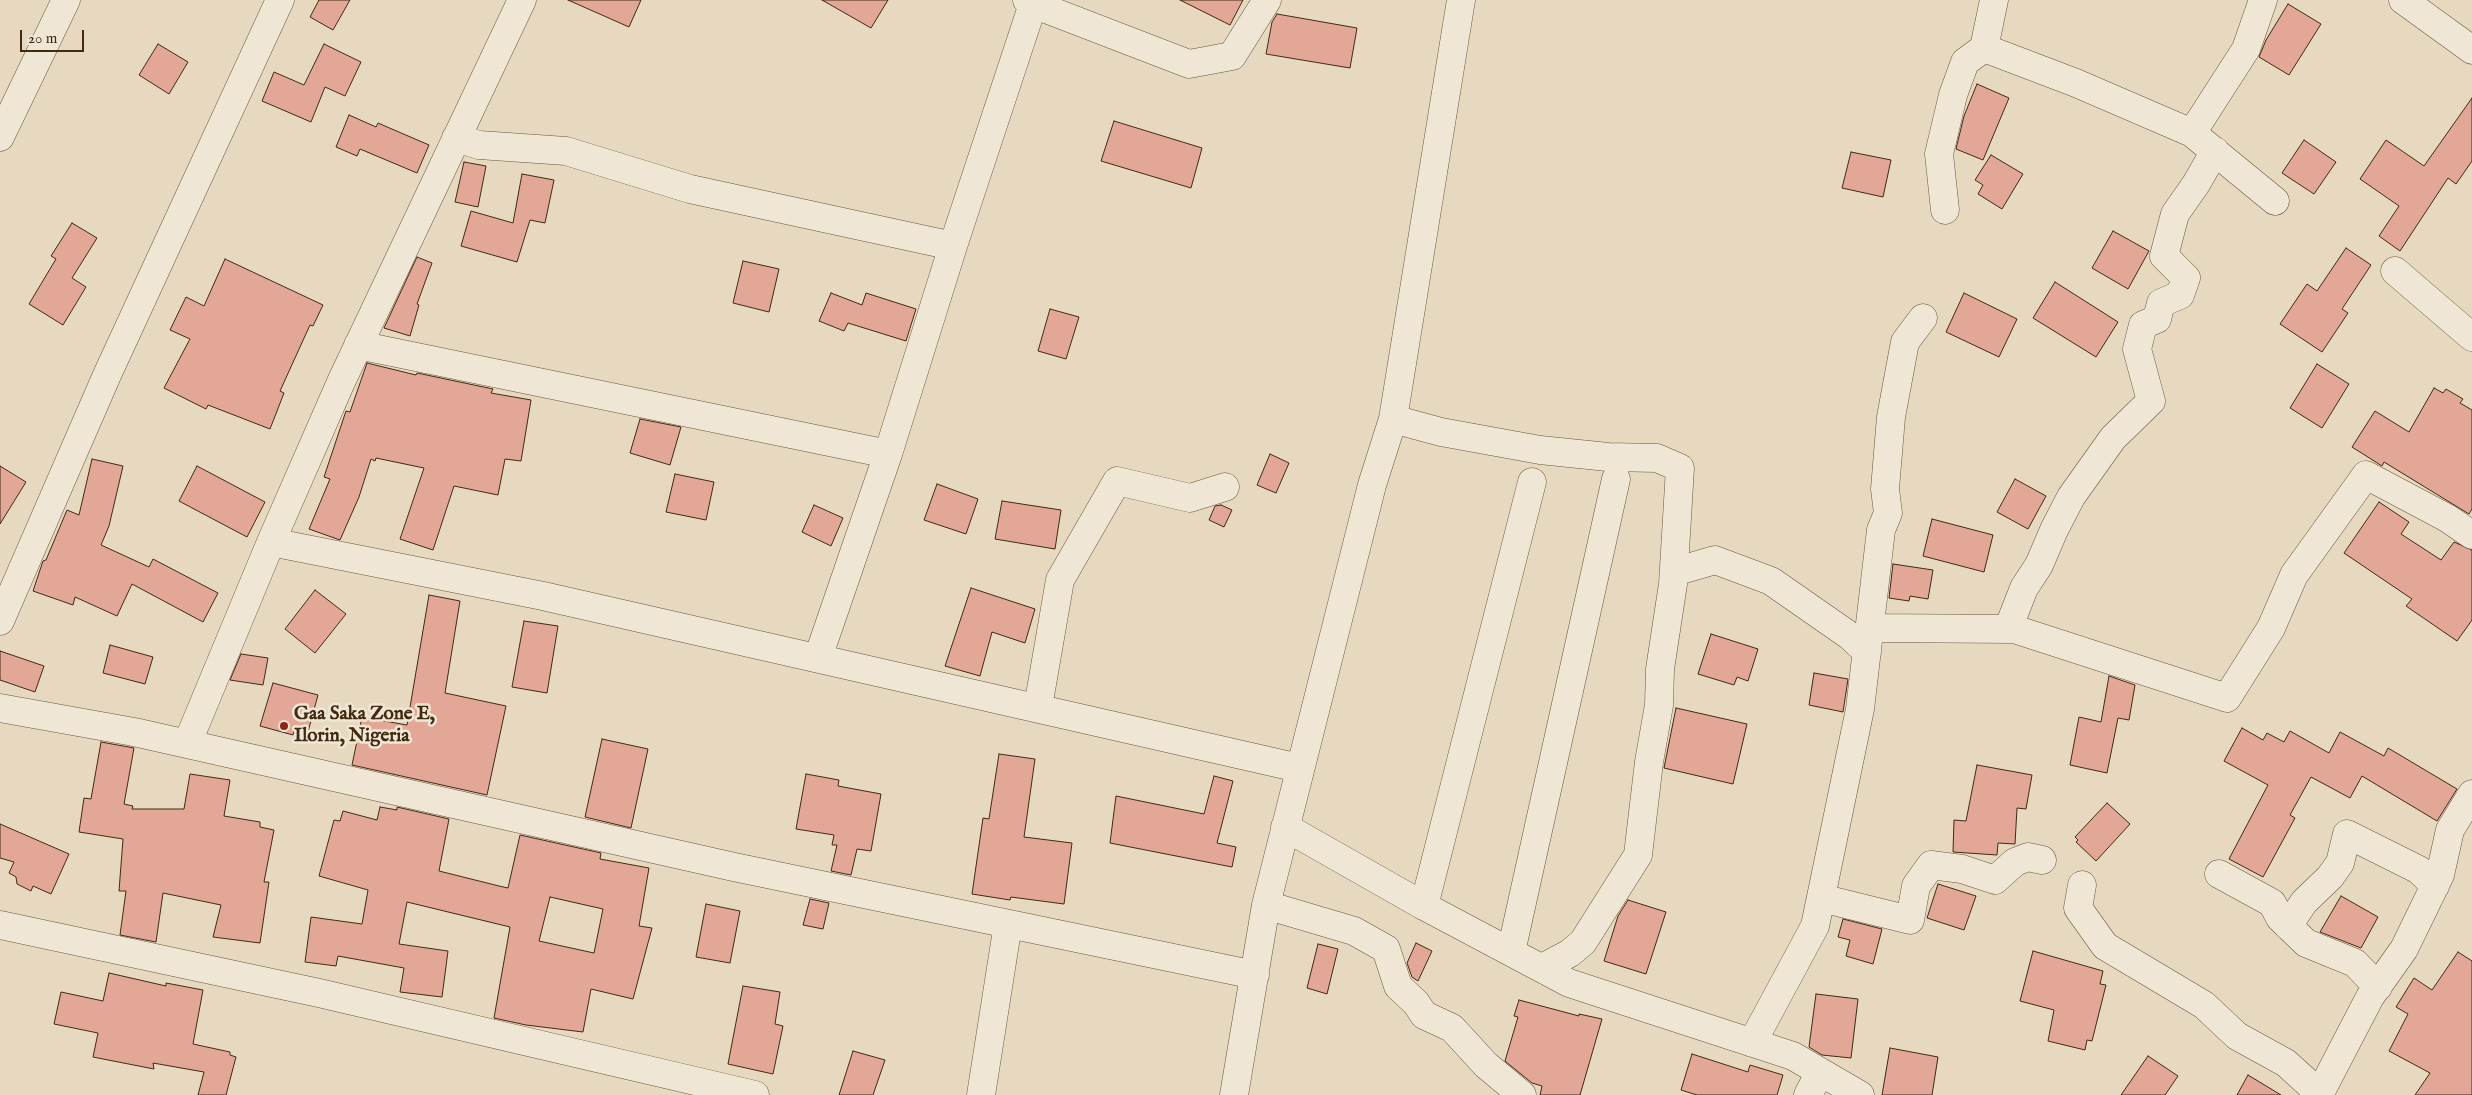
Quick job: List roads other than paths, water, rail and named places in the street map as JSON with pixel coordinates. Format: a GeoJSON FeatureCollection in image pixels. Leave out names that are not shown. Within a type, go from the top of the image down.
{"type":"FeatureCollection","features":[{"type":"Feature","properties":{"kind":"street"},"geometry":{"type":"LineString","coordinates":[[0,137],[66,0]]}},
{"type":"Feature","properties":{"kind":"street"},"geometry":{"type":"LineString","coordinates":[[0,621],[107,374],[280,0]]}},
{"type":"Feature","properties":{"kind":"street"},"geometry":{"type":"LineString","coordinates":[[187,744],[271,542],[358,345],[522,0]]}},
{"type":"Feature","properties":{"kind":"street"},"geometry":{"type":"LineString","coordinates":[[820,658],[822,646],[888,454],[1030,2],[1189,64],[1232,56],[1267,0]]}},
{"type":"Feature","properties":{"kind":"street"},"geometry":{"type":"LineString","coordinates":[[1234,1095],[1266,905],[1299,768],[1372,485],[1394,419],[1461,0]]}},
{"type":"Feature","properties":{"kind":"street"},"geometry":{"type":"LineString","coordinates":[[1945,210],[1940,154],[1953,94],[1965,62],[1984,48],[1994,0]]}},
{"type":"Feature","properties":{"kind":"street"},"geometry":{"type":"LineString","coordinates":[[2192,133],[2246,49],[2263,0]]}},
{"type":"Feature","properties":{"kind":"street"},"geometry":{"type":"LineString","coordinates":[[2402,0],[2472,50]]}},
{"type":"Feature","properties":{"kind":"street"},"geometry":{"type":"LineString","coordinates":[[1984,48],[2076,83],[2192,133],[2275,201]]}},
{"type":"Feature","properties":{"kind":"street"},"geometry":{"type":"LineString","coordinates":[[456,138],[479,145],[566,151],[690,189],[953,246]]}},
{"type":"Feature","properties":{"kind":"street"},"geometry":{"type":"LineString","coordinates":[[2008,629],[2024,588],[2039,565],[2071,497],[2113,438],[2151,401],[2137,349],[2143,325],[2157,319],[2161,303],[2180,295],[2186,278],[2164,256],[2175,214],[2196,184],[2214,151]]}},
{"type":"Feature","properties":{"kind":"street"},"geometry":{"type":"LineString","coordinates":[[2395,271],[2472,337]]}},
{"type":"Feature","properties":{"kind":"street"},"geometry":{"type":"LineString","coordinates":[[1752,1043],[1815,926],[1860,709],[1881,530],[1888,513],[1884,489],[1891,416],[1905,342],[1922,318]]}},
{"type":"Feature","properties":{"kind":"street"},"geometry":{"type":"LineString","coordinates":[[358,345],[888,454]]}},
{"type":"Feature","properties":{"kind":"street"},"geometry":{"type":"LineString","coordinates":[[1394,419],[1441,432],[1540,450],[1608,457],[1657,458],[1680,468],[1674,572],[1660,669],[1659,705],[1649,762],[1638,855],[1582,942],[1570,953],[1542,968]]}},
{"type":"Feature","properties":{"kind":"street"},"geometry":{"type":"LineString","coordinates":[[1674,572],[1715,560],[1771,581],[1850,636],[1868,640],[2014,629],[2227,698],[2271,628],[2294,575],[2366,475],[2447,518],[2472,535]]}},
{"type":"Feature","properties":{"kind":"street"},"geometry":{"type":"LineString","coordinates":[[1511,952],[1616,479]]}},
{"type":"Feature","properties":{"kind":"street"},"geometry":{"type":"LineString","coordinates":[[1038,707],[1060,580],[1117,481],[1190,498],[1225,487]]}},
{"type":"Feature","properties":{"kind":"street"},"geometry":{"type":"LineString","coordinates":[[1424,906],[1532,482]]}},
{"type":"Feature","properties":{"kind":"street"},"geometry":{"type":"LineString","coordinates":[[271,542],[543,596],[1038,707],[1299,768]]}},
{"type":"Feature","properties":{"kind":"street"},"geometry":{"type":"LineString","coordinates":[[0,708],[187,744],[734,867],[1255,975]]}},
{"type":"Feature","properties":{"kind":"street"},"geometry":{"type":"LineString","coordinates":[[2082,884],[2078,908],[2105,946],[2204,1005],[2237,1036],[2286,1063],[2320,1094],[2370,998],[2404,949],[2440,875],[2450,830],[2472,794]]}},
{"type":"Feature","properties":{"kind":"street"},"geometry":{"type":"LineString","coordinates":[[1285,827],[1424,906],[1569,983],[1793,1056],[1814,1083],[1860,1095]]}},
{"type":"Feature","properties":{"kind":"street"},"geometry":{"type":"LineString","coordinates":[[2288,926],[2304,902],[2330,877],[2340,863],[2347,834],[2419,870],[2434,886]]}},
{"type":"Feature","properties":{"kind":"street"},"geometry":{"type":"LineString","coordinates":[[1821,898],[1910,920],[1916,886],[1931,865],[1962,869],[1995,880],[2014,862],[2028,857],[2042,860]]}},
{"type":"Feature","properties":{"kind":"street"},"geometry":{"type":"LineString","coordinates":[[2219,874],[2272,902],[2280,918],[2306,943],[2355,963],[2378,987]]}},
{"type":"Feature","properties":{"kind":"street"},"geometry":{"type":"LineString","coordinates":[[1266,905],[1354,931],[1386,949],[1398,986],[1416,1003],[1424,1016],[1452,1028],[1486,1064],[1522,1095]]}},
{"type":"Feature","properties":{"kind":"street"},"geometry":{"type":"LineString","coordinates":[[982,1095],[1008,924]]}},
{"type":"Feature","properties":{"kind":"street"},"geometry":{"type":"LineString","coordinates":[[0,926],[319,993],[755,1095]]}},
{"type":"Feature","properties":{"kind":"place","name":"Gaa Saka Zone E, Ilorin, Nigeria"},"geometry":{"type":"Point","coordinates":[284,726]}}]}
